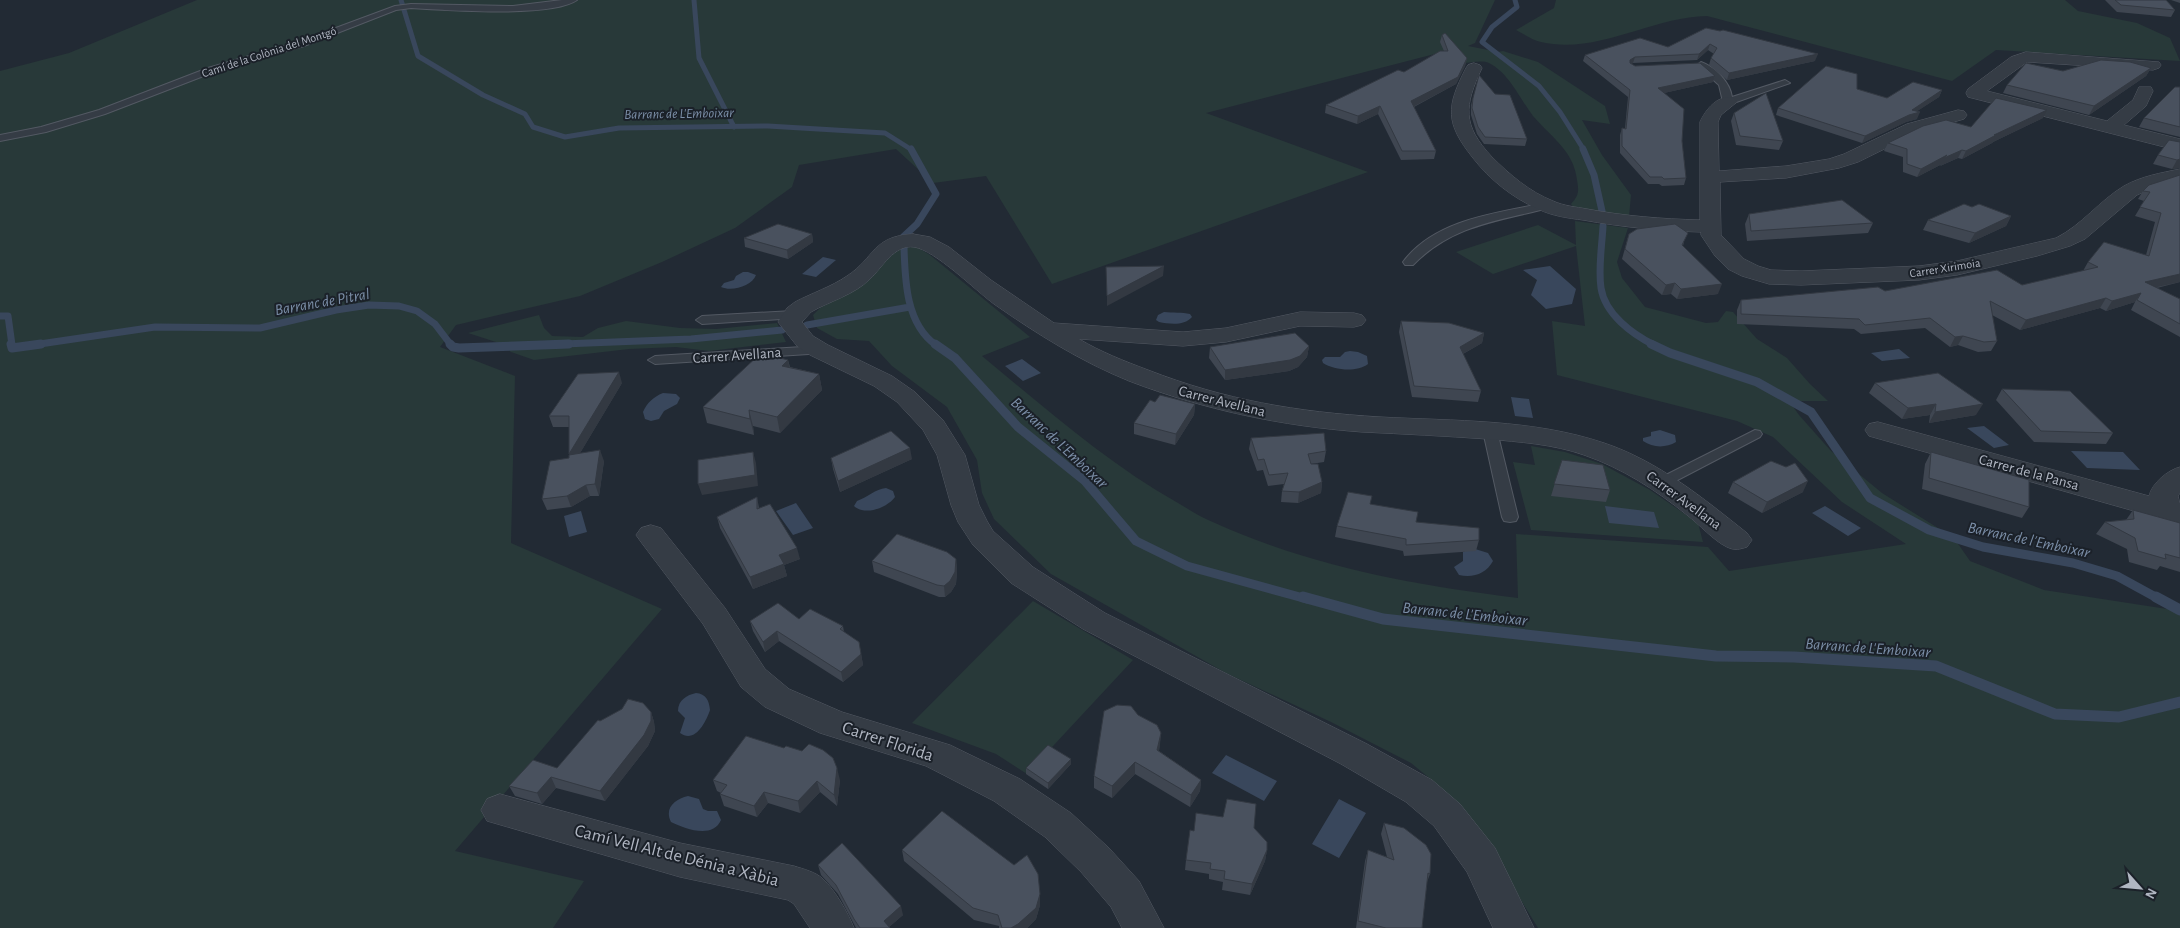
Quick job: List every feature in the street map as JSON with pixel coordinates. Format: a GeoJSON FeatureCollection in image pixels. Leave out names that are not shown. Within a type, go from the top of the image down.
{"type":"FeatureCollection","features":[{"type":"Feature","properties":{"kind":"street"},"geometry":{"type":"LineString","coordinates":[[2153,66],[2026,57],[2017,60],[1974,93],[2180,145]]}},
{"type":"Feature","properties":{"kind":"street"},"geometry":{"type":"LineString","coordinates":[[1474,68],[1460,97],[1458,113],[1462,129],[1476,150],[1495,171],[1522,192],[1546,206],[1634,224],[1711,226]]}},
{"type":"Feature","properties":{"kind":"street"},"geometry":{"type":"LineString","coordinates":[[2110,128],[2140,102],[2145,91]]}},
{"type":"Feature","properties":{"kind":"street","name":"Carrer Xirimoia"},"geometry":{"type":"LineString","coordinates":[[1728,102],[1713,112],[1709,122],[1711,234],[1717,244],[1736,264],[1750,272],[1769,277],[1802,278],[1919,274],[1985,262],[2072,239],[2130,191],[2159,178],[2180,176]]}},
{"type":"Feature","properties":{"kind":"street"},"geometry":{"type":"LineString","coordinates":[[1711,177],[1786,172],[1832,164],[1851,158],[1913,128],[1958,115]]}},
{"type":"Feature","properties":{"kind":"street","name":"Carrer Avellana"},"geometry":{"type":"LineString","coordinates":[[1514,928],[1481,860],[1447,815],[1419,791],[1354,754],[1094,621],[1022,575],[984,538],[973,522],[965,505],[951,455],[934,426],[906,397],[884,381],[818,350],[804,341],[790,322],[793,315],[800,308],[852,283],[889,246],[903,240],[911,240],[929,245],[1049,330],[1083,350],[1156,383],[1256,411],[1302,419],[1490,431],[1548,437],[1578,444],[1616,458],[1663,482],[1695,505],[1737,540]]}},
{"type":"Feature","properties":{"kind":"street"},"geometry":{"type":"LineString","coordinates":[[1049,330],[1183,339],[1226,334],[1300,319],[1354,320]]}},
{"type":"Feature","properties":{"kind":"street","name":"Carrer de la Pansa"},"geometry":{"type":"LineString","coordinates":[[1878,430],[2173,512]]}},
{"type":"Feature","properties":{"kind":"street"},"geometry":{"type":"LineString","coordinates":[[2173,512],[2163,494],[2180,476]]}},
{"type":"Feature","properties":{"kind":"street","name":"Carrer Florida"},"geometry":{"type":"LineString","coordinates":[[651,536],[714,616],[753,678],[777,698],[832,723],[937,755],[1007,790],[1058,825],[1095,860],[1125,894],[1144,928]]}},
{"type":"Feature","properties":{"kind":"street","name":"Camí Vell Alt de Dénia a Xàbia"},"geometry":{"type":"LineString","coordinates":[[500,810],[680,860],[794,884],[808,891],[834,928]]}},
{"type":"Feature","properties":{"kind":"lane","name":"Camí de la Colònia del Montgó"},"geometry":{"type":"LineString","coordinates":[[0,138],[43,130],[102,112],[211,70],[301,44],[395,8],[411,6],[510,10],[573,0]]}},
{"type":"Feature","properties":{"kind":"lane"},"geometry":{"type":"LineString","coordinates":[[1709,55],[1696,66],[1718,77],[1728,94],[1728,102]]}},
{"type":"Feature","properties":{"kind":"lane","name":"Carrer Xirimoia"},"geometry":{"type":"LineString","coordinates":[[1728,102],[1785,83]]}},
{"type":"Feature","properties":{"kind":"lane"},"geometry":{"type":"LineString","coordinates":[[1408,262],[1427,244],[1457,229],[1484,220],[1546,206]]}},
{"type":"Feature","properties":{"kind":"lane"},"geometry":{"type":"LineString","coordinates":[[702,320],[793,315]]}},
{"type":"Feature","properties":{"kind":"lane","name":"Carrer Avellana"},"geometry":{"type":"LineString","coordinates":[[655,360],[818,350]]}},
{"type":"Feature","properties":{"kind":"lane"},"geometry":{"type":"LineString","coordinates":[[1490,431],[1510,517]]}},
{"type":"Feature","properties":{"kind":"lane"},"geometry":{"type":"LineString","coordinates":[[1663,482],[1755,434]]}},
{"type":"Feature","properties":{"kind":"shaded area"},"geometry":{"type":"Polygon","coordinates":[[[197,0],[1495,0],[1475,43],[1468,46],[1498,52],[1503,51],[1538,62],[1605,106],[1610,124],[1582,120],[1602,155],[1631,195],[1629,217],[1573,207],[1571,204],[1577,196],[1578,184],[1575,170],[1561,145],[1533,116],[1514,87],[1496,67],[1487,62],[1466,63],[1454,49],[1206,113],[1368,172],[1052,284],[986,176],[933,183],[896,149],[799,165],[792,187],[735,228],[662,262],[580,296],[456,325],[440,347],[515,376],[511,543],[662,609],[455,851],[584,881],[553,928],[0,928],[0,71],[69,53],[197,0]]]}},
{"type":"Feature","properties":{"kind":"shaded area"},"geometry":{"type":"Polygon","coordinates":[[[1556,0],[2065,0],[2078,11],[2137,23],[2170,38],[2180,61],[1996,50],[1952,81],[1707,16],[1665,22],[1604,40],[1583,44],[1562,45],[1541,42],[1516,30],[1554,8],[1556,0]]]}},
{"type":"Feature","properties":{"kind":"shaded area"},"geometry":{"type":"Polygon","coordinates":[[[1575,221],[1628,228],[1617,262],[1622,278],[1645,307],[1706,323],[1718,322],[1726,311],[1733,312],[1757,339],[1787,358],[1828,401],[1789,401],[1831,451],[1882,493],[1954,538],[1970,561],[2044,590],[2180,611],[2180,928],[1538,928],[1476,827],[1439,786],[1411,763],[1331,722],[1226,673],[1051,574],[994,519],[982,493],[977,460],[947,407],[892,366],[869,341],[837,339],[817,328],[813,315],[820,308],[860,286],[897,248],[917,247],[930,255],[1030,337],[982,356],[1101,453],[1152,487],[1210,521],[1252,538],[1326,563],[1402,580],[1518,598],[1516,534],[1708,547],[1729,571],[1906,544],[1842,502],[1773,437],[1737,421],[1557,375],[1552,321],[1585,326],[1576,246],[1493,274],[1456,252],[1538,225],[1576,245],[1575,221]]]}},
{"type":"Feature","properties":{"kind":"shaded area"},"geometry":{"type":"Polygon","coordinates":[[[539,315],[544,328],[552,336],[583,337],[598,328],[626,321],[680,328],[716,329],[777,323],[786,342],[709,351],[676,347],[629,349],[534,360],[511,352],[499,343],[468,333],[539,315]]]}},
{"type":"Feature","properties":{"kind":"shaded area"},"geometry":{"type":"Polygon","coordinates":[[[1531,446],[1565,452],[1602,464],[1650,490],[1698,523],[1703,542],[1531,530],[1513,462],[1535,465],[1531,446]]]}},
{"type":"Feature","properties":{"kind":"shaded area"},"geometry":{"type":"Polygon","coordinates":[[[1033,601],[1133,660],[1027,774],[996,754],[912,723],[1033,601]]]}},
{"type":"Feature","properties":{"kind":"water"},"geometry":{"type":"Polygon","coordinates":[[[823,257],[836,260],[816,277],[802,274],[823,257]]]}},
{"type":"Feature","properties":{"kind":"water"},"geometry":{"type":"Polygon","coordinates":[[[1550,266],[1576,289],[1572,304],[1546,309],[1531,295],[1537,280],[1523,270],[1550,266]]]}},
{"type":"Feature","properties":{"kind":"water"},"geometry":{"type":"Polygon","coordinates":[[[743,272],[756,275],[754,279],[741,287],[731,289],[721,287],[724,283],[734,280],[736,276],[743,272]]]}},
{"type":"Feature","properties":{"kind":"water"},"geometry":{"type":"Polygon","coordinates":[[[1164,312],[1187,313],[1192,317],[1185,322],[1177,324],[1156,320],[1158,315],[1164,312]]]}},
{"type":"Feature","properties":{"kind":"water"},"geometry":{"type":"Polygon","coordinates":[[[1899,349],[1910,358],[1882,361],[1871,353],[1899,349]]]}},
{"type":"Feature","properties":{"kind":"water"},"geometry":{"type":"Polygon","coordinates":[[[1350,351],[1367,356],[1368,364],[1357,369],[1345,369],[1323,363],[1322,360],[1325,357],[1340,357],[1345,352],[1350,351]]]}},
{"type":"Feature","properties":{"kind":"water"},"geometry":{"type":"Polygon","coordinates":[[[1022,359],[1041,373],[1023,381],[1005,366],[1022,359]]]}},
{"type":"Feature","properties":{"kind":"water"},"geometry":{"type":"Polygon","coordinates":[[[663,393],[676,394],[680,398],[677,404],[664,411],[659,419],[651,421],[645,419],[643,412],[646,406],[653,398],[663,393]]]}},
{"type":"Feature","properties":{"kind":"water"},"geometry":{"type":"Polygon","coordinates":[[[1511,397],[1529,399],[1533,418],[1515,416],[1511,397]]]}},
{"type":"Feature","properties":{"kind":"water"},"geometry":{"type":"Polygon","coordinates":[[[1984,426],[2009,445],[1994,448],[1967,428],[1984,426]]]}},
{"type":"Feature","properties":{"kind":"water"},"geometry":{"type":"Polygon","coordinates":[[[1660,430],[1675,435],[1676,442],[1660,446],[1651,445],[1643,441],[1643,438],[1651,436],[1651,432],[1660,430]]]}},
{"type":"Feature","properties":{"kind":"water"},"geometry":{"type":"Polygon","coordinates":[[[2071,451],[2123,452],[2140,470],[2087,468],[2071,451]]]}},
{"type":"Feature","properties":{"kind":"water"},"geometry":{"type":"Polygon","coordinates":[[[886,488],[893,491],[895,497],[887,504],[870,510],[859,509],[854,506],[857,501],[886,488]]]}},
{"type":"Feature","properties":{"kind":"water"},"geometry":{"type":"Polygon","coordinates":[[[796,503],[813,528],[793,535],[776,511],[796,503]]]}},
{"type":"Feature","properties":{"kind":"water"},"geometry":{"type":"Polygon","coordinates":[[[1605,506],[1654,512],[1659,528],[1609,523],[1605,506]]]}},
{"type":"Feature","properties":{"kind":"water"},"geometry":{"type":"Polygon","coordinates":[[[1825,506],[1861,528],[1848,536],[1812,513],[1825,506]]]}},
{"type":"Feature","properties":{"kind":"water"},"geometry":{"type":"Polygon","coordinates":[[[581,511],[587,532],[569,537],[564,516],[581,511]]]}},
{"type":"Feature","properties":{"kind":"water"},"geometry":{"type":"Polygon","coordinates":[[[1472,548],[1488,553],[1493,561],[1487,569],[1479,574],[1459,575],[1454,567],[1463,561],[1463,552],[1472,548]]]}},
{"type":"Feature","properties":{"kind":"water"},"geometry":{"type":"Polygon","coordinates":[[[696,693],[706,698],[710,710],[699,730],[695,734],[685,736],[680,733],[685,718],[678,711],[678,707],[689,695],[696,693]]]}},
{"type":"Feature","properties":{"kind":"water"},"geometry":{"type":"Polygon","coordinates":[[[1226,755],[1277,781],[1264,801],[1212,773],[1226,755]]]}},
{"type":"Feature","properties":{"kind":"water"},"geometry":{"type":"Polygon","coordinates":[[[688,796],[699,799],[703,809],[717,811],[721,820],[717,826],[705,831],[698,831],[671,822],[669,817],[670,808],[679,799],[688,796]]]}},
{"type":"Feature","properties":{"kind":"water"},"geometry":{"type":"Polygon","coordinates":[[[1339,799],[1366,813],[1339,858],[1312,844],[1339,799]]]}},
{"type":"Feature","properties":{"kind":"building"},"geometry":{"type":"Polygon","coordinates":[[[2115,0],[2166,0],[2175,10],[2121,5],[2115,0]]]}},
{"type":"Feature","properties":{"kind":"building"},"geometry":{"type":"Polygon","coordinates":[[[1706,28],[1723,30],[1818,54],[1729,73],[1711,58],[1717,48],[1710,44],[1699,54],[1635,57],[1630,60],[1630,63],[1635,66],[1700,63],[1715,76],[1658,88],[1684,109],[1682,141],[1686,178],[1664,179],[1662,177],[1650,177],[1622,146],[1622,128],[1626,129],[1630,90],[1585,55],[1640,38],[1668,47],[1706,28]]]}},
{"type":"Feature","properties":{"kind":"building"},"geometry":{"type":"Polygon","coordinates":[[[1445,33],[1467,58],[1458,77],[1411,101],[1436,151],[1402,151],[1380,106],[1358,116],[1326,105],[1398,70],[1404,72],[1440,51],[1448,51],[1442,35],[1445,33]]]}},
{"type":"Feature","properties":{"kind":"building"},"geometry":{"type":"Polygon","coordinates":[[[2101,60],[2130,62],[2151,68],[2094,106],[2007,85],[2026,63],[2063,71],[2101,60]]]}},
{"type":"Feature","properties":{"kind":"building"},"geometry":{"type":"Polygon","coordinates":[[[1826,66],[1857,74],[1857,89],[1887,98],[1913,82],[1942,90],[1912,110],[1920,112],[1909,115],[1865,136],[1778,108],[1826,66]]]}},
{"type":"Feature","properties":{"kind":"building"},"geometry":{"type":"Polygon","coordinates":[[[1479,75],[1495,94],[1510,95],[1527,139],[1485,137],[1478,127],[1472,108],[1479,75]]]}},
{"type":"Feature","properties":{"kind":"building"},"geometry":{"type":"Polygon","coordinates":[[[2175,87],[2180,87],[2180,127],[2144,118],[2175,87]]]}},
{"type":"Feature","properties":{"kind":"building"},"geometry":{"type":"Polygon","coordinates":[[[1766,93],[1783,141],[1740,136],[1734,113],[1766,93]]]}},
{"type":"Feature","properties":{"kind":"building"},"geometry":{"type":"Polygon","coordinates":[[[1996,98],[2047,110],[1994,135],[1996,135],[1966,151],[1962,150],[1944,158],[1947,155],[1921,169],[1907,164],[1907,149],[1888,143],[1923,126],[1946,120],[1971,127],[1996,98]]]}},
{"type":"Feature","properties":{"kind":"building"},"geometry":{"type":"Polygon","coordinates":[[[2169,140],[2180,142],[2180,159],[2177,160],[2158,155],[2169,140]]]}},
{"type":"Feature","properties":{"kind":"building"},"geometry":{"type":"Polygon","coordinates":[[[2180,175],[2180,274],[2145,282],[2180,299],[2180,324],[2137,300],[2141,293],[2112,301],[2106,298],[2026,320],[1990,301],[1997,341],[1984,342],[1963,336],[1955,337],[1930,318],[1865,325],[1859,319],[1741,314],[1741,300],[1878,287],[1885,291],[1997,270],[2022,285],[2098,267],[2088,262],[2104,242],[2149,256],[2161,213],[2140,207],[2150,192],[2143,191],[2149,185],[2180,175]]]}},
{"type":"Feature","properties":{"kind":"building"},"geometry":{"type":"Polygon","coordinates":[[[1842,200],[1873,223],[1751,231],[1749,214],[1842,200]]]}},
{"type":"Feature","properties":{"kind":"building"},"geometry":{"type":"Polygon","coordinates":[[[1964,204],[1972,207],[1979,204],[2011,216],[1975,233],[1928,220],[1964,204]]]}},
{"type":"Feature","properties":{"kind":"building"},"geometry":{"type":"Polygon","coordinates":[[[778,224],[812,234],[787,250],[744,238],[778,224]]]}},
{"type":"Feature","properties":{"kind":"building"},"geometry":{"type":"Polygon","coordinates":[[[1675,224],[1688,233],[1682,245],[1722,284],[1681,289],[1675,283],[1666,285],[1625,249],[1629,234],[1637,229],[1675,224]]]}},
{"type":"Feature","properties":{"kind":"building"},"geometry":{"type":"Polygon","coordinates":[[[1164,266],[1107,296],[1106,267],[1164,266]]]}},
{"type":"Feature","properties":{"kind":"building"},"geometry":{"type":"Polygon","coordinates":[[[1401,321],[1449,323],[1484,333],[1460,347],[1481,391],[1414,386],[1401,321]]]}},
{"type":"Feature","properties":{"kind":"building"},"geometry":{"type":"Polygon","coordinates":[[[1295,333],[1309,346],[1300,356],[1290,360],[1225,370],[1210,347],[1295,333]]]}},
{"type":"Feature","properties":{"kind":"building"},"geometry":{"type":"Polygon","coordinates":[[[761,353],[788,360],[782,366],[819,374],[777,417],[749,410],[750,419],[703,407],[761,353]]]}},
{"type":"Feature","properties":{"kind":"building"},"geometry":{"type":"Polygon","coordinates":[[[619,372],[569,454],[569,416],[549,416],[578,374],[619,372]]]}},
{"type":"Feature","properties":{"kind":"building"},"geometry":{"type":"Polygon","coordinates":[[[1938,373],[1983,404],[1935,412],[1936,404],[1908,408],[1875,383],[1938,373]]]}},
{"type":"Feature","properties":{"kind":"building"},"geometry":{"type":"Polygon","coordinates":[[[2002,389],[2070,391],[2113,433],[2041,431],[2002,389]]]}},
{"type":"Feature","properties":{"kind":"building"},"geometry":{"type":"Polygon","coordinates":[[[1160,395],[1195,404],[1176,434],[1134,423],[1150,400],[1155,402],[1160,395]]]}},
{"type":"Feature","properties":{"kind":"building"},"geometry":{"type":"Polygon","coordinates":[[[891,431],[910,448],[838,481],[831,458],[891,431]]]}},
{"type":"Feature","properties":{"kind":"building"},"geometry":{"type":"Polygon","coordinates":[[[1324,433],[1326,451],[1308,454],[1311,464],[1318,464],[1322,482],[1299,492],[1282,491],[1288,473],[1269,475],[1264,459],[1258,460],[1251,438],[1324,433]]]}},
{"type":"Feature","properties":{"kind":"building"},"geometry":{"type":"Polygon","coordinates":[[[600,450],[595,484],[586,485],[567,496],[542,499],[550,461],[569,458],[569,455],[600,450]]]}},
{"type":"Feature","properties":{"kind":"building"},"geometry":{"type":"Polygon","coordinates":[[[753,452],[755,475],[698,484],[698,460],[753,452]]]}},
{"type":"Feature","properties":{"kind":"building"},"geometry":{"type":"Polygon","coordinates":[[[1931,452],[2029,480],[2029,507],[1929,478],[1931,452]]]}},
{"type":"Feature","properties":{"kind":"building"},"geometry":{"type":"Polygon","coordinates":[[[1562,460],[1603,465],[1610,490],[1554,484],[1562,460]]]}},
{"type":"Feature","properties":{"kind":"building"},"geometry":{"type":"Polygon","coordinates":[[[1771,461],[1786,467],[1795,463],[1808,481],[1767,502],[1733,482],[1771,461]]]}},
{"type":"Feature","properties":{"kind":"building"},"geometry":{"type":"Polygon","coordinates":[[[1348,492],[1372,496],[1370,504],[1418,512],[1416,522],[1479,528],[1479,540],[1406,545],[1406,539],[1337,526],[1348,492]]]}},
{"type":"Feature","properties":{"kind":"building"},"geometry":{"type":"Polygon","coordinates":[[[757,497],[757,509],[770,504],[797,548],[779,555],[784,564],[750,577],[717,517],[757,497]]]}},
{"type":"Feature","properties":{"kind":"building"},"geometry":{"type":"Polygon","coordinates":[[[2133,510],[2180,523],[2180,558],[2165,554],[2166,559],[2138,551],[2135,538],[2105,522],[2134,519],[2133,510]]]}},
{"type":"Feature","properties":{"kind":"building"},"geometry":{"type":"Polygon","coordinates":[[[897,534],[947,552],[956,559],[955,572],[950,581],[944,586],[937,585],[872,561],[897,534]]]}},
{"type":"Feature","properties":{"kind":"building"},"geometry":{"type":"Polygon","coordinates":[[[778,603],[799,619],[810,609],[843,626],[840,629],[859,642],[861,654],[841,672],[777,631],[763,642],[750,621],[778,603]]]}},
{"type":"Feature","properties":{"kind":"building"},"geometry":{"type":"Polygon","coordinates":[[[628,699],[643,703],[651,712],[651,721],[644,735],[600,791],[551,777],[537,793],[509,786],[533,760],[557,768],[598,720],[600,721],[622,709],[628,699]]]}},
{"type":"Feature","properties":{"kind":"building"},"geometry":{"type":"Polygon","coordinates":[[[1117,705],[1131,706],[1138,715],[1157,725],[1161,733],[1157,750],[1201,780],[1191,795],[1135,762],[1112,786],[1094,776],[1104,711],[1117,705]]]}},
{"type":"Feature","properties":{"kind":"building"},"geometry":{"type":"Polygon","coordinates":[[[746,736],[784,748],[786,746],[802,751],[809,744],[823,750],[833,758],[837,768],[834,795],[817,781],[798,801],[764,792],[754,806],[720,794],[727,785],[713,780],[746,736]]]}},
{"type":"Feature","properties":{"kind":"building"},"geometry":{"type":"Polygon","coordinates":[[[1048,745],[1071,759],[1048,783],[1026,768],[1048,745]]]}},
{"type":"Feature","properties":{"kind":"building"},"geometry":{"type":"Polygon","coordinates":[[[1227,799],[1256,804],[1254,828],[1267,842],[1267,850],[1252,884],[1224,879],[1225,871],[1210,869],[1211,863],[1186,860],[1190,830],[1194,831],[1196,813],[1223,817],[1227,799]]]}},
{"type":"Feature","properties":{"kind":"building"},"geometry":{"type":"Polygon","coordinates":[[[942,811],[1014,865],[1027,855],[1038,874],[1040,894],[1036,908],[1018,924],[1011,928],[1002,928],[998,915],[973,908],[902,850],[942,811]]]}},
{"type":"Feature","properties":{"kind":"building"},"geometry":{"type":"Polygon","coordinates":[[[1384,823],[1404,828],[1426,845],[1431,854],[1422,928],[1386,928],[1358,921],[1368,850],[1394,860],[1384,823]]]}},
{"type":"Feature","properties":{"kind":"building"},"geometry":{"type":"Polygon","coordinates":[[[842,843],[901,906],[884,921],[890,928],[860,928],[836,885],[818,865],[842,843]]]}},
{"type":"Feature","properties":{"kind":"waterway","name":"Barranc de L'Emboixar"},"geometry":{"type":"LineString","coordinates":[[401,0],[418,56],[483,95],[525,114],[533,127],[565,137],[619,128],[734,126]]}},
{"type":"Feature","properties":{"kind":"waterway"},"geometry":{"type":"LineString","coordinates":[[694,0],[699,58],[734,126]]}},
{"type":"Feature","properties":{"kind":"waterway","name":"Barranc de l'Emboixar"},"geometry":{"type":"LineString","coordinates":[[1515,0],[1517,7],[1492,27],[1482,42],[1539,86],[1560,112],[1584,150]]}},
{"type":"Feature","properties":{"kind":"waterway","name":"Barranc de L'Emboixar"},"geometry":{"type":"LineString","coordinates":[[734,126],[768,126],[885,133],[911,150]]}},
{"type":"Feature","properties":{"kind":"waterway","name":"Barranc de l'Emboixar"},"geometry":{"type":"LineString","coordinates":[[1583,149],[1594,175],[1602,211]]}},
{"type":"Feature","properties":{"kind":"waterway","name":"Barranc de L'Emboixar"},"geometry":{"type":"LineString","coordinates":[[903,237],[917,224],[936,194],[911,150]]}},
{"type":"Feature","properties":{"kind":"waterway"},"geometry":{"type":"LineString","coordinates":[[1603,226],[1600,273],[1604,297],[1614,315],[1621,322],[1637,335],[1654,345]]}},
{"type":"Feature","properties":{"kind":"waterway","name":"Barranc de L'Emboixar"},"geometry":{"type":"LineString","coordinates":[[904,247],[905,274],[913,314],[918,326],[936,345]]}},
{"type":"Feature","properties":{"kind":"waterway","name":"Barranc de Pitral"},"geometry":{"type":"LineString","coordinates":[[33,345],[155,327],[260,328],[336,310],[369,305],[399,306],[417,311],[435,324],[451,345]]}},
{"type":"Feature","properties":{"kind":"waterway"},"geometry":{"type":"LineString","coordinates":[[807,325],[910,307]]}},
{"type":"Feature","properties":{"kind":"waterway","name":"Barranc de Pitral"},"geometry":{"type":"LineString","coordinates":[[0,316],[8,316],[12,345]]}},
{"type":"Feature","properties":{"kind":"waterway","name":"Barranc de Pitral"},"geometry":{"type":"LineString","coordinates":[[537,345],[691,339],[782,330]]}},
{"type":"Feature","properties":{"kind":"waterway","name":"Barranc de Pitral"},"geometry":{"type":"LineString","coordinates":[[11,344],[12,348],[41,344]]}},
{"type":"Feature","properties":{"kind":"waterway","name":"Barranc de Pitral"},"geometry":{"type":"LineString","coordinates":[[451,345],[459,348],[569,344]]}},
{"type":"Feature","properties":{"kind":"waterway","name":"Barranc de L'Emboixar"},"geometry":{"type":"LineString","coordinates":[[935,344],[955,358],[1018,427],[1085,481],[1136,541],[1187,566],[1307,599]]}},
{"type":"Feature","properties":{"kind":"waterway","name":"Barranc de l'Emboixar"},"geometry":{"type":"LineString","coordinates":[[1651,344],[1670,353],[1757,382],[1811,412],[1870,498],[1929,530],[1983,547],[2073,563],[2117,576],[2159,599]]}},
{"type":"Feature","properties":{"kind":"waterway","name":"Barranc de L'Emboixar"},"geometry":{"type":"LineString","coordinates":[[1303,597],[1383,619],[1716,656],[1794,657],[1936,666],[2055,714],[2119,717],[2180,702]]}},
{"type":"Feature","properties":{"kind":"waterway","name":"Barranc de l'Emboixar"},"geometry":{"type":"LineString","coordinates":[[2156,597],[2180,610]]}}]}
